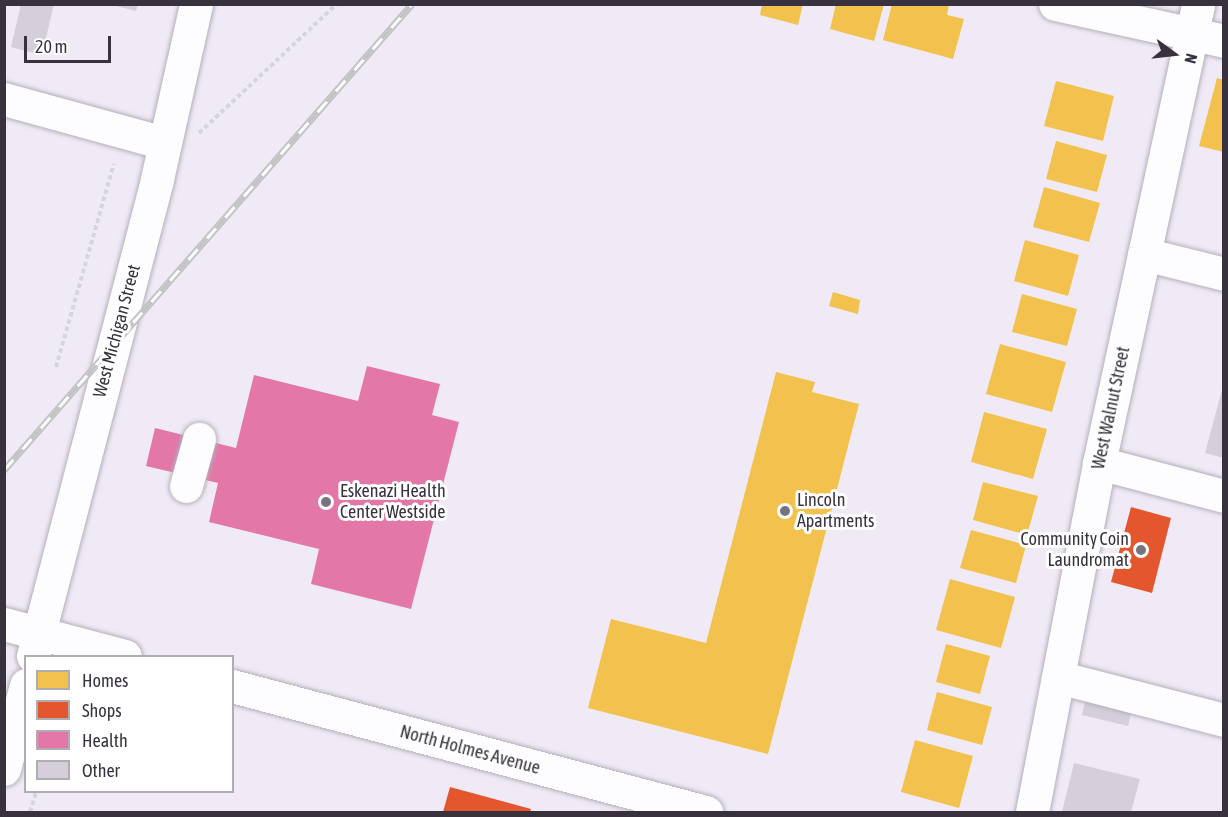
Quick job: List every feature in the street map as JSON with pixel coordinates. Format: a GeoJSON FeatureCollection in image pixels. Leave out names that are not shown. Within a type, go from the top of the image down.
{"type":"FeatureCollection","features":[{"type":"Feature","properties":{"kind":"street","name":"West Michigan Street"},"geometry":{"type":"LineString","coordinates":[[35,645],[164,143],[196,4]]}},
{"type":"Feature","properties":{"kind":"street"},"geometry":{"type":"LineString","coordinates":[[1055,4],[1195,19],[1224,41]]}},
{"type":"Feature","properties":{"kind":"street","name":"West Walnut Street"},"geometry":{"type":"LineString","coordinates":[[1032,813],[1099,463],[1195,19]]}},
{"type":"Feature","properties":{"kind":"street"},"geometry":{"type":"LineString","coordinates":[[4,99],[164,143]]}},
{"type":"Feature","properties":{"kind":"street"},"geometry":{"type":"LineString","coordinates":[[1144,254],[1224,274]]}},
{"type":"Feature","properties":{"kind":"street"},"geometry":{"type":"LineString","coordinates":[[186,486],[199,439]]}},
{"type":"Feature","properties":{"kind":"street"},"geometry":{"type":"LineString","coordinates":[[1099,463],[1224,496]]}},
{"type":"Feature","properties":{"kind":"street"},"geometry":{"type":"LineString","coordinates":[[4,624],[35,645],[110,655]]}},
{"type":"Feature","properties":{"kind":"street"},"geometry":{"type":"LineString","coordinates":[[1058,677],[1224,720]]}},
{"type":"Feature","properties":{"kind":"street","name":"North Holmes Avenue"},"geometry":{"type":"LineString","coordinates":[[234,687],[707,813]]}},
{"type":"Feature","properties":{"kind":"street"},"geometry":{"type":"LineString","coordinates":[[4,769],[24,693]]}},
{"type":"Feature","properties":{"kind":"path"},"geometry":{"type":"LineString","coordinates":[[213,124],[337,4]]}},
{"type":"Feature","properties":{"kind":"path"},"geometry":{"type":"LineString","coordinates":[[56,367],[114,164]]}},
{"type":"Feature","properties":{"kind":"path"},"geometry":{"type":"LineString","coordinates":[[30,813],[36,793]]}},
{"type":"Feature","properties":{"kind":"building: Homes"},"geometry":{"type":"Polygon","coordinates":[[[762,4],[803,4],[798,25],[760,15],[762,4]]]}},
{"type":"Feature","properties":{"kind":"building: Homes"},"geometry":{"type":"Polygon","coordinates":[[[836,4],[884,4],[874,41],[830,29],[836,4]]]}},
{"type":"Feature","properties":{"kind":"building: Homes"},"geometry":{"type":"Polygon","coordinates":[[[892,4],[949,4],[947,15],[964,19],[953,59],[883,40],[892,4]]]}},
{"type":"Feature","properties":{"kind":"building: Homes"},"geometry":{"type":"Polygon","coordinates":[[[1217,78],[1224,80],[1224,152],[1199,146],[1217,78]]]}},
{"type":"Feature","properties":{"kind":"building: Homes"},"geometry":{"type":"Polygon","coordinates":[[[1056,81],[1114,96],[1103,141],[1044,126],[1056,81]]]}},
{"type":"Feature","properties":{"kind":"building: Homes"},"geometry":{"type":"Polygon","coordinates":[[[1056,141],[1107,155],[1097,192],[1046,179],[1056,141]]]}},
{"type":"Feature","properties":{"kind":"building: Homes"},"geometry":{"type":"Polygon","coordinates":[[[1044,187],[1100,203],[1089,242],[1033,227],[1044,187]]]}},
{"type":"Feature","properties":{"kind":"building: Homes"},"geometry":{"type":"Polygon","coordinates":[[[1025,240],[1079,255],[1068,296],[1014,281],[1025,240]]]}},
{"type":"Feature","properties":{"kind":"building: Homes"},"geometry":{"type":"Polygon","coordinates":[[[833,292],[860,300],[858,314],[829,306],[833,292]]]}},
{"type":"Feature","properties":{"kind":"building: Homes"},"geometry":{"type":"Polygon","coordinates":[[[1022,294],[1077,309],[1067,346],[1012,332],[1022,294]]]}},
{"type":"Feature","properties":{"kind":"building: Homes"},"geometry":{"type":"Polygon","coordinates":[[[1000,344],[1066,362],[1052,412],[986,394],[1000,344]]]}},
{"type":"Feature","properties":{"kind":"building: Homes","name":"Lincoln Apartments"},"geometry":{"type":"Polygon","coordinates":[[[776,372],[815,382],[812,392],[859,404],[768,754],[588,708],[611,619],[706,643],[776,372]]]}},
{"type":"Feature","properties":{"kind":"building: Homes"},"geometry":{"type":"Polygon","coordinates":[[[984,412],[1047,429],[1033,479],[971,462],[984,412]]]}},
{"type":"Feature","properties":{"kind":"building: Homes"},"geometry":{"type":"Polygon","coordinates":[[[983,482],[1038,496],[1027,535],[973,520],[983,482]]]}},
{"type":"Feature","properties":{"kind":"building: Homes"},"geometry":{"type":"Polygon","coordinates":[[[971,530],[1026,545],[1016,583],[960,568],[971,530]]]}},
{"type":"Feature","properties":{"kind":"building: Homes"},"geometry":{"type":"Polygon","coordinates":[[[950,579],[1015,597],[1001,648],[936,630],[950,579]]]}},
{"type":"Feature","properties":{"kind":"building: Homes"},"geometry":{"type":"Polygon","coordinates":[[[946,644],[990,656],[980,694],[936,682],[946,644]]]}},
{"type":"Feature","properties":{"kind":"building: Homes"},"geometry":{"type":"Polygon","coordinates":[[[937,692],[992,707],[982,745],[927,730],[937,692]]]}},
{"type":"Feature","properties":{"kind":"building: Homes"},"geometry":{"type":"Polygon","coordinates":[[[915,740],[973,756],[959,808],[901,792],[915,740]]]}},
{"type":"Feature","properties":{"kind":"building: Shops","name":"Community Coin Laundromat"},"geometry":{"type":"Polygon","coordinates":[[[1131,507],[1171,518],[1152,593],[1111,582],[1131,507]]]}},
{"type":"Feature","properties":{"kind":"building: Shops"},"geometry":{"type":"Polygon","coordinates":[[[450,787],[531,809],[530,812],[443,812],[450,787]]]}},
{"type":"Feature","properties":{"kind":"building: Health","name":"Eskenazi Health Center Westside"},"geometry":{"type":"Polygon","coordinates":[[[367,366],[440,384],[432,415],[459,422],[411,609],[311,584],[319,549],[209,522],[218,483],[146,466],[155,428],[236,448],[254,375],[358,401],[367,366]]]}},
{"type":"Feature","properties":{"kind":"building: Other"},"geometry":{"type":"Polygon","coordinates":[[[21,4],[54,4],[42,55],[11,47],[21,4]]]}},
{"type":"Feature","properties":{"kind":"building: Other"},"geometry":{"type":"Polygon","coordinates":[[[112,5],[138,5],[136,11],[112,5]]]}},
{"type":"Feature","properties":{"kind":"building: Other"},"geometry":{"type":"Polygon","coordinates":[[[1224,386],[1224,458],[1205,453],[1224,386]]]}},
{"type":"Feature","properties":{"kind":"building: Other"},"geometry":{"type":"Polygon","coordinates":[[[1087,693],[1133,705],[1128,726],[1082,715],[1087,693]]]}},
{"type":"Feature","properties":{"kind":"building: Other"},"geometry":{"type":"Polygon","coordinates":[[[1074,763],[1140,779],[1131,812],[1062,812],[1074,763]]]}},
{"type":"Feature","properties":{"kind":"railway"},"geometry":{"type":"LineString","coordinates":[[4,470],[412,4]]}},
{"type":"Feature","properties":{"kind":"place","name":"Eskenazi Health Center Westside"},"geometry":{"type":"Point","coordinates":[326,502]}},
{"type":"Feature","properties":{"kind":"place","name":"Lincoln Apartments"},"geometry":{"type":"Point","coordinates":[785,511]}},
{"type":"Feature","properties":{"kind":"place","name":"Community Coin Laundromat"},"geometry":{"type":"Point","coordinates":[1141,550]}}]}
